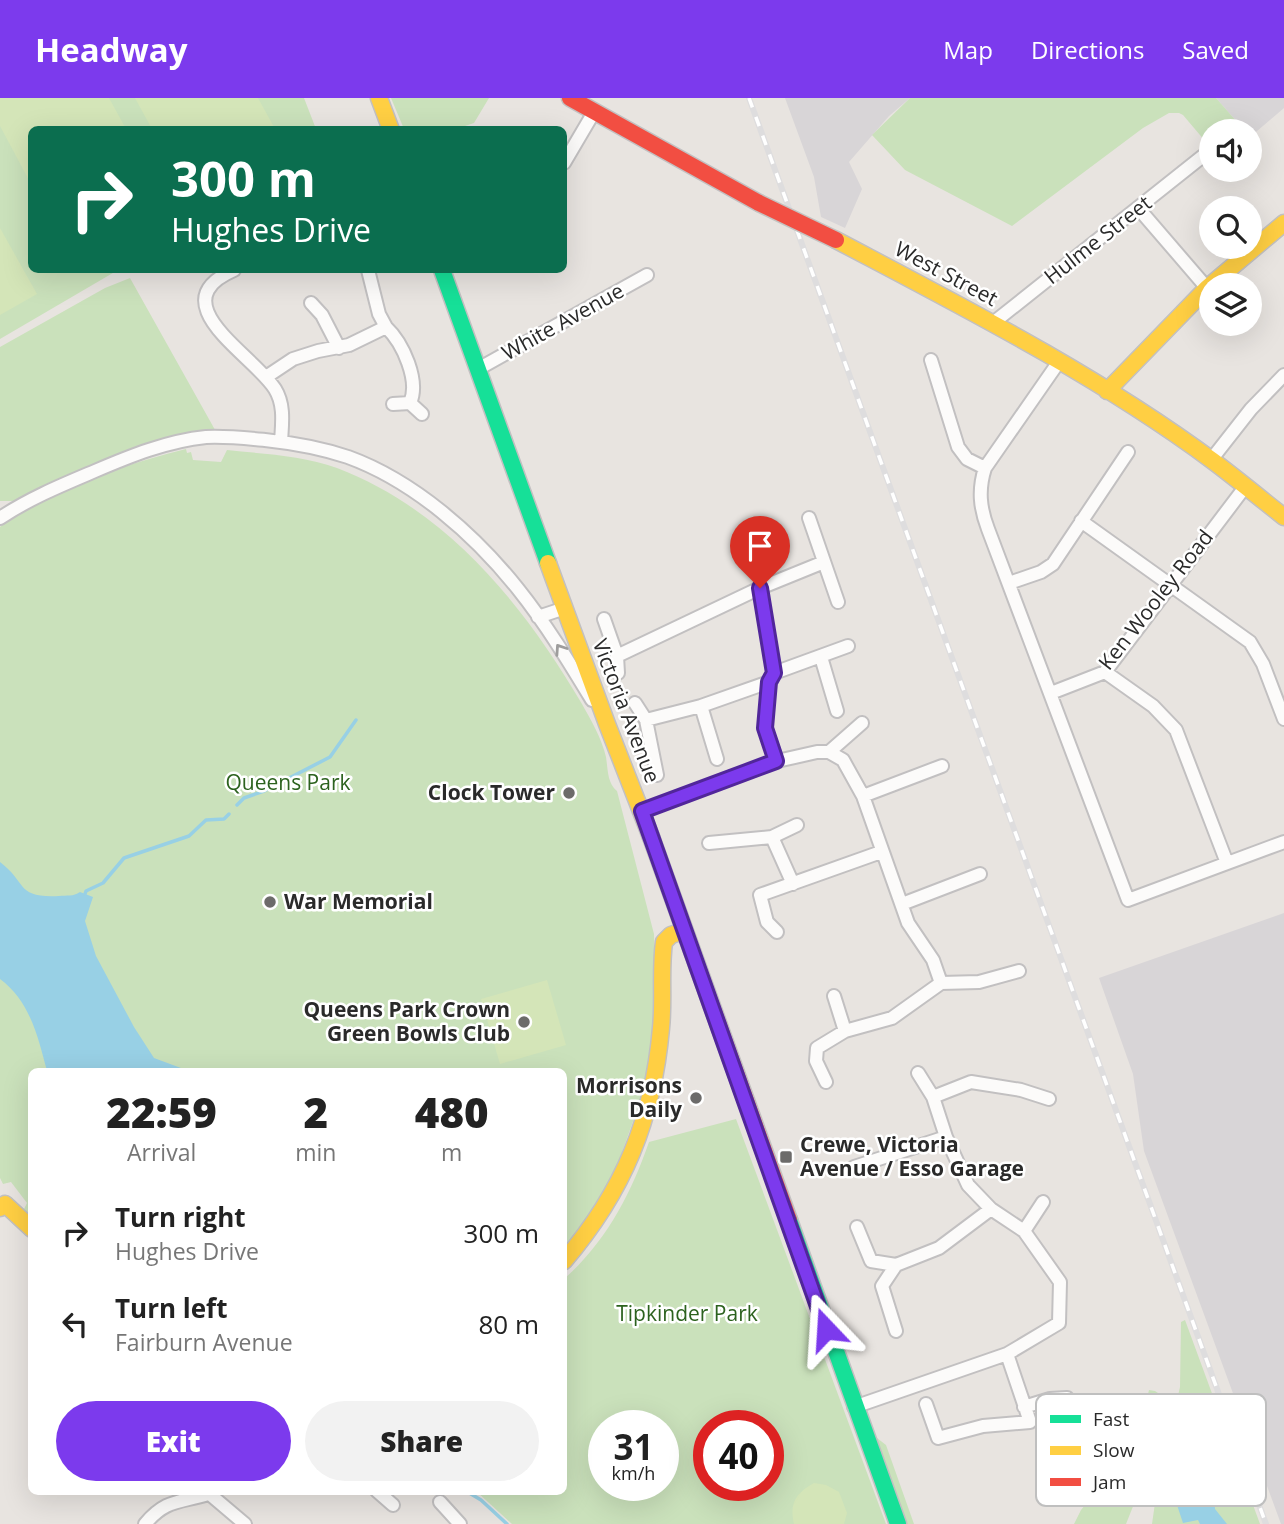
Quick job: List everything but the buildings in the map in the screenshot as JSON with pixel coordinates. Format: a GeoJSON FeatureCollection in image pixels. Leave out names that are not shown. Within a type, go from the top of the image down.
{"type":"FeatureCollection","features":[{"type":"Feature","properties":{"kind":"street"},"geometry":{"type":"LineString","coordinates":[[379,98],[390,126]]}},
{"type":"Feature","properties":{"kind":"street","name":"West Street"},"geometry":{"type":"LineString","coordinates":[[570,98],[759,203],[836,240],[993,323],[1107,391],[1211,460],[1284,517]]}},
{"type":"Feature","properties":{"kind":"street"},"geometry":{"type":"LineString","coordinates":[[567,158],[594,112]]}},
{"type":"Feature","properties":{"kind":"street","name":"Hulme Street"},"geometry":{"type":"LineString","coordinates":[[993,323],[1199,159]]}},
{"type":"Feature","properties":{"kind":"street"},"geometry":{"type":"LineString","coordinates":[[1139,209],[1199,279]]}},
{"type":"Feature","properties":{"kind":"street"},"geometry":{"type":"LineString","coordinates":[[1225,273],[1284,223]]}},
{"type":"Feature","properties":{"kind":"street"},"geometry":{"type":"LineString","coordinates":[[229,273],[209,285],[205,292],[205,304],[225,338],[266,377],[275,390],[283,415],[281,442]]}},
{"type":"Feature","properties":{"kind":"street"},"geometry":{"type":"LineString","coordinates":[[369,273],[379,314],[397,341],[408,366],[413,396],[410,403]]}},
{"type":"Feature","properties":{"kind":"street","name":"Victoria Avenue"},"geometry":{"type":"LineString","coordinates":[[443,273],[607,724],[642,811],[898,1524]]}},
{"type":"Feature","properties":{"kind":"street","name":"White Avenue"},"geometry":{"type":"LineString","coordinates":[[478,369],[647,275]]}},
{"type":"Feature","properties":{"kind":"street"},"geometry":{"type":"LineString","coordinates":[[1107,391],[1199,296]]}},
{"type":"Feature","properties":{"kind":"street"},"geometry":{"type":"LineString","coordinates":[[311,303],[322,315],[339,348]]}},
{"type":"Feature","properties":{"kind":"street"},"geometry":{"type":"LineString","coordinates":[[266,377],[293,359],[339,348],[386,327]]}},
{"type":"Feature","properties":{"kind":"street"},"geometry":{"type":"LineString","coordinates":[[931,360],[958,447],[967,459],[985,468]]}},
{"type":"Feature","properties":{"kind":"street"},"geometry":{"type":"LineString","coordinates":[[1058,363],[985,468],[981,480],[980,502],[1128,900],[1284,842]]}},
{"type":"Feature","properties":{"kind":"street"},"geometry":{"type":"LineString","coordinates":[[1211,460],[1251,409],[1284,375]]}},
{"type":"Feature","properties":{"kind":"street"},"geometry":{"type":"LineString","coordinates":[[393,404],[410,403],[422,414]]}},
{"type":"Feature","properties":{"kind":"street"},"geometry":{"type":"LineString","coordinates":[[0,518],[25,501],[130,456],[171,443],[219,437],[281,442],[349,458],[408,489],[434,507],[478,546],[510,580],[538,617],[607,724]]}},
{"type":"Feature","properties":{"kind":"street"},"geometry":{"type":"LineString","coordinates":[[1009,583],[1041,572],[1053,564],[1128,452]]}},
{"type":"Feature","properties":{"kind":"street","name":"Ken Wooley Road"},"geometry":{"type":"LineString","coordinates":[[1051,693],[1105,672],[1245,486]]}},
{"type":"Feature","properties":{"kind":"street"},"geometry":{"type":"LineString","coordinates":[[809,518],[838,602]]}},
{"type":"Feature","properties":{"kind":"street"},"geometry":{"type":"LineString","coordinates":[[1082,521],[1250,642],[1279,689],[1284,719]]}},
{"type":"Feature","properties":{"kind":"street"},"geometry":{"type":"LineString","coordinates":[[617,656],[760,588],[824,562]]}},
{"type":"Feature","properties":{"kind":"street"},"geometry":{"type":"LineString","coordinates":[[760,588],[772,677],[765,728],[776,761]]}},
{"type":"Feature","properties":{"kind":"street"},"geometry":{"type":"LineString","coordinates":[[538,617],[565,608]]}},
{"type":"Feature","properties":{"kind":"street"},"geometry":{"type":"LineString","coordinates":[[604,619],[617,656],[618,673]]}},
{"type":"Feature","properties":{"kind":"street"},"geometry":{"type":"LineString","coordinates":[[646,720],[701,706],[848,646]]}},
{"type":"Feature","properties":{"kind":"street"},"geometry":{"type":"LineString","coordinates":[[821,657],[837,711]]}},
{"type":"Feature","properties":{"kind":"street"},"geometry":{"type":"LineString","coordinates":[[1105,672],[1153,706],[1176,730],[1227,863]]}},
{"type":"Feature","properties":{"kind":"street"},"geometry":{"type":"LineString","coordinates":[[635,703],[646,720],[657,775]]}},
{"type":"Feature","properties":{"kind":"street"},"geometry":{"type":"LineString","coordinates":[[701,706],[717,759]]}},
{"type":"Feature","properties":{"kind":"street"},"geometry":{"type":"LineString","coordinates":[[829,752],[862,723]]}},
{"type":"Feature","properties":{"kind":"street"},"geometry":{"type":"LineString","coordinates":[[642,811],[776,761],[817,752],[829,752],[843,760],[863,796],[908,923],[933,960],[941,983]]}},
{"type":"Feature","properties":{"kind":"street"},"geometry":{"type":"LineString","coordinates":[[863,796],[942,766]]}},
{"type":"Feature","properties":{"kind":"street"},"geometry":{"type":"LineString","coordinates":[[709,843],[772,836],[797,825]]}},
{"type":"Feature","properties":{"kind":"street"},"geometry":{"type":"LineString","coordinates":[[772,836],[793,884]]}},
{"type":"Feature","properties":{"kind":"street"},"geometry":{"type":"LineString","coordinates":[[777,932],[767,922],[760,895],[881,852]]}},
{"type":"Feature","properties":{"kind":"street"},"geometry":{"type":"LineString","coordinates":[[902,904],[979,874]]}},
{"type":"Feature","properties":{"kind":"street"},"geometry":{"type":"LineString","coordinates":[[567,1257],[601,1215],[632,1159],[650,1102],[658,1062],[664,942],[671,935],[684,931]]}},
{"type":"Feature","properties":{"kind":"street"},"geometry":{"type":"LineString","coordinates":[[826,1082],[816,1061],[817,1048],[845,1031],[892,1018],[941,983],[979,982],[1019,971]]}},
{"type":"Feature","properties":{"kind":"street"},"geometry":{"type":"LineString","coordinates":[[834,996],[845,1031]]}},
{"type":"Feature","properties":{"kind":"street"},"geometry":{"type":"LineString","coordinates":[[854,1407],[1007,1354],[1059,1323],[1060,1282],[1024,1231],[991,1209],[968,1185],[946,1137],[933,1097],[918,1073]]}},
{"type":"Feature","properties":{"kind":"street"},"geometry":{"type":"LineString","coordinates":[[933,1097],[971,1082],[1021,1090],[1049,1099]]}},
{"type":"Feature","properties":{"kind":"street"},"geometry":{"type":"LineString","coordinates":[[854,1167],[946,1137]]}},
{"type":"Feature","properties":{"kind":"street"},"geometry":{"type":"LineString","coordinates":[[2,1202],[28,1225]]}},
{"type":"Feature","properties":{"kind":"street"},"geometry":{"type":"LineString","coordinates":[[1024,1231],[1043,1202]]}},
{"type":"Feature","properties":{"kind":"street"},"geometry":{"type":"LineString","coordinates":[[856,1227],[871,1261],[896,1265],[939,1248],[991,1209]]}},
{"type":"Feature","properties":{"kind":"street"},"geometry":{"type":"LineString","coordinates":[[896,1265],[882,1286],[897,1331]]}},
{"type":"Feature","properties":{"kind":"street"},"geometry":{"type":"LineString","coordinates":[[926,1404],[938,1438],[982,1426],[1030,1422],[1007,1354]]}},
{"type":"Feature","properties":{"kind":"street"},"geometry":{"type":"LineString","coordinates":[[1024,1407],[1036,1403]]}},
{"type":"Feature","properties":{"kind":"street"},"geometry":{"type":"LineString","coordinates":[[145,1524],[157,1510],[171,1502],[184,1502],[200,1495]]}},
{"type":"Feature","properties":{"kind":"street"},"geometry":{"type":"LineString","coordinates":[[211,1495],[245,1524]]}},
{"type":"Feature","properties":{"kind":"street"},"geometry":{"type":"LineString","coordinates":[[381,1495],[393,1506]]}},
{"type":"Feature","properties":{"kind":"street"},"geometry":{"type":"LineString","coordinates":[[440,1502],[460,1524]]}},
{"type":"Feature","properties":{"kind":"shaded area"},"geometry":{"type":"Polygon","coordinates":[[[785,98],[910,98],[889,116],[849,162],[862,189],[845,228],[821,217],[814,177],[785,98]]]}},
{"type":"Feature","properties":{"kind":"shaded area"},"geometry":{"type":"Polygon","coordinates":[[[1216,98],[1284,98],[1284,108],[1262,127],[1262,119],[1234,119],[1216,98]]]}},
{"type":"Feature","properties":{"kind":"shaded area"},"geometry":{"type":"Polygon","coordinates":[[[1284,913],[1284,1524],[1281,1524],[1266,1483],[1266,1394],[1233,1394],[1144,1151],[1133,1074],[1099,978],[1284,913]]]}},
{"type":"Feature","properties":{"kind":"green space"},"geometry":{"type":"Polygon","coordinates":[[[0,98],[304,98],[315,126],[28,126],[28,273],[113,273],[0,339],[0,98]]]}},
{"type":"Feature","properties":{"kind":"green space"},"geometry":{"type":"Polygon","coordinates":[[[0,98],[109,98],[124,126],[28,126],[28,178],[0,126],[0,98]]]}},
{"type":"Feature","properties":{"kind":"green space"},"geometry":{"type":"Polygon","coordinates":[[[135,98],[258,98],[273,126],[150,126],[135,98]]]}},
{"type":"Feature","properties":{"kind":"green space"},"geometry":{"type":"Polygon","coordinates":[[[391,98],[489,98],[474,123],[465,126],[403,126],[391,98]]]}},
{"type":"Feature","properties":{"kind":"green space"},"geometry":{"type":"Polygon","coordinates":[[[910,98],[1216,98],[1234,119],[1199,119],[1199,134],[1183,115],[1169,113],[1143,128],[1012,226],[905,170],[872,135],[910,98]]]}},
{"type":"Feature","properties":{"kind":"green space"},"geometry":{"type":"Polygon","coordinates":[[[0,228],[37,294],[0,315],[0,228]]]}},
{"type":"Feature","properties":{"kind":"green space"},"geometry":{"type":"Polygon","coordinates":[[[130,278],[219,437],[166,437],[25,501],[0,501],[0,347],[105,288],[130,278]]]}},
{"type":"Feature","properties":{"kind":"green space","name":"Queens Park"},"geometry":{"type":"Polygon","coordinates":[[[186,449],[187,453],[191,452],[193,460],[221,462],[227,450],[310,460],[337,468],[377,486],[448,535],[479,565],[535,631],[582,704],[596,730],[606,757],[610,780],[617,791],[654,934],[655,1014],[646,1085],[620,1158],[599,1202],[567,1244],[567,1068],[28,1068],[28,1213],[24,1209],[27,1203],[11,1182],[3,1184],[0,1178],[0,527],[36,503],[91,478],[186,449]]]}},
{"type":"Feature","properties":{"kind":"green space","name":"Queens Park Crown Green Bowls Club"},"geometry":{"type":"Polygon","coordinates":[[[547,980],[566,1045],[500,1064],[481,999],[547,980]]]}},
{"type":"Feature","properties":{"kind":"green space","name":"Tipkinder Park"},"geometry":{"type":"Polygon","coordinates":[[[736,1119],[886,1524],[512,1524],[480,1495],[567,1495],[567,1276],[605,1233],[625,1198],[649,1142],[736,1119]]]}},
{"type":"Feature","properties":{"kind":"green space"},"geometry":{"type":"Polygon","coordinates":[[[1185,1320],[1212,1394],[1178,1394],[1181,1322],[1185,1320]]]}},
{"type":"Feature","properties":{"kind":"green space"},"geometry":{"type":"Polygon","coordinates":[[[872,1438],[877,1438],[886,1445],[914,1524],[903,1524],[872,1438]]]}},
{"type":"Feature","properties":{"kind":"green space"},"geometry":{"type":"Polygon","coordinates":[[[814,1483],[826,1485],[839,1492],[847,1513],[844,1524],[794,1524],[792,1510],[795,1499],[814,1483]]]}},
{"type":"Feature","properties":{"kind":"green space"},"geometry":{"type":"Polygon","coordinates":[[[1084,1506],[1133,1506],[1126,1524],[1074,1524],[1084,1506]]]}},
{"type":"Feature","properties":{"kind":"green space"},"geometry":{"type":"Polygon","coordinates":[[[1155,1506],[1253,1506],[1260,1524],[1152,1524],[1155,1506]]]}},
{"type":"Feature","properties":{"kind":"water"},"geometry":{"type":"Polygon","coordinates":[[[0,862],[28,892],[45,896],[70,896],[80,892],[93,897],[85,921],[96,956],[154,1058],[181,1068],[46,1068],[26,1009],[0,979],[0,862]]]}},
{"type":"Feature","properties":{"kind":"water"},"geometry":{"type":"Polygon","coordinates":[[[1177,1506],[1215,1506],[1227,1524],[1200,1524],[1198,1520],[1183,1523],[1177,1506]]]}},
{"type":"Feature","properties":{"kind":"waterway"},"geometry":{"type":"LineString","coordinates":[[237,805],[244,798],[264,791],[330,757],[356,720]]}},
{"type":"Feature","properties":{"kind":"waterway"},"geometry":{"type":"LineString","coordinates":[[85,894],[103,883],[124,858],[189,836],[206,820],[224,819],[229,814]]}},
{"type":"Feature","properties":{"kind":"waterway"},"geometry":{"type":"LineString","coordinates":[[473,1495],[507,1524]]}},
{"type":"Feature","properties":{"kind":"railway"},"geometry":{"type":"LineString","coordinates":[[749,98],[1219,1394]]}},
{"type":"Feature","properties":{"kind":"railway"},"geometry":{"type":"LineString","coordinates":[[1259,1506],[1266,1524]]}},
{"type":"Feature","properties":{"kind":"traffic: fast"},"geometry":{"type":"LineString","coordinates":[[443,273],[548,563]]}},
{"type":"Feature","properties":{"kind":"traffic: fast"},"geometry":{"type":"LineString","coordinates":[[789,1220],[898,1524]]}},
{"type":"Feature","properties":{"kind":"traffic: slow"},"geometry":{"type":"LineString","coordinates":[[379,98],[390,126]]}},
{"type":"Feature","properties":{"kind":"traffic: slow"},"geometry":{"type":"LineString","coordinates":[[1107,391],[1207,288],[1284,223]]}},
{"type":"Feature","properties":{"kind":"traffic: slow"},"geometry":{"type":"LineString","coordinates":[[836,240],[1029,343],[1123,400],[1213,461],[1284,517]]}},
{"type":"Feature","properties":{"kind":"traffic: slow"},"geometry":{"type":"LineString","coordinates":[[548,563],[651,837]]}},
{"type":"Feature","properties":{"kind":"traffic: slow"},"geometry":{"type":"LineString","coordinates":[[567,1257],[585,1235],[619,1181],[643,1123],[651,1093],[661,1028],[664,942],[671,935],[684,931]]}},
{"type":"Feature","properties":{"kind":"traffic: slow"},"geometry":{"type":"LineString","coordinates":[[0,1208],[5,1204],[28,1225]]}},
{"type":"Feature","properties":{"kind":"traffic: jam"},"geometry":{"type":"LineString","coordinates":[[570,98],[759,203]]}},
{"type":"Feature","properties":{"kind":"traffic: jam"},"geometry":{"type":"LineString","coordinates":[[759,203],[836,240]]}},
{"type":"Feature","properties":{"kind":"traffic: jam"},"geometry":{"type":"LineString","coordinates":[[651,837],[789,1220]]}},
{"type":"Feature","properties":{"kind":"place","name":"Clock Tower"},"geometry":{"type":"Point","coordinates":[569,793]}},
{"type":"Feature","properties":{"kind":"place","name":"War Memorial"},"geometry":{"type":"Point","coordinates":[270,902]}},
{"type":"Feature","properties":{"kind":"place","name":"Queens Park Crown Green Bowls Club"},"geometry":{"type":"Point","coordinates":[524,1022]}},
{"type":"Feature","properties":{"kind":"place","name":"Morrisons Daily"},"geometry":{"type":"Point","coordinates":[696,1098]}},
{"type":"Feature","properties":{"kind":"place","name":"Crewe, Victoria Avenue / Esso Garage"},"geometry":{"type":"Point","coordinates":[786,1157]}},
{"type":"Feature","properties":{"kind":"route"},"geometry":{"type":"LineString","coordinates":[[760,588],[774,673],[769,682],[765,728],[776,761],[642,811],[826,1329]]}}]}
